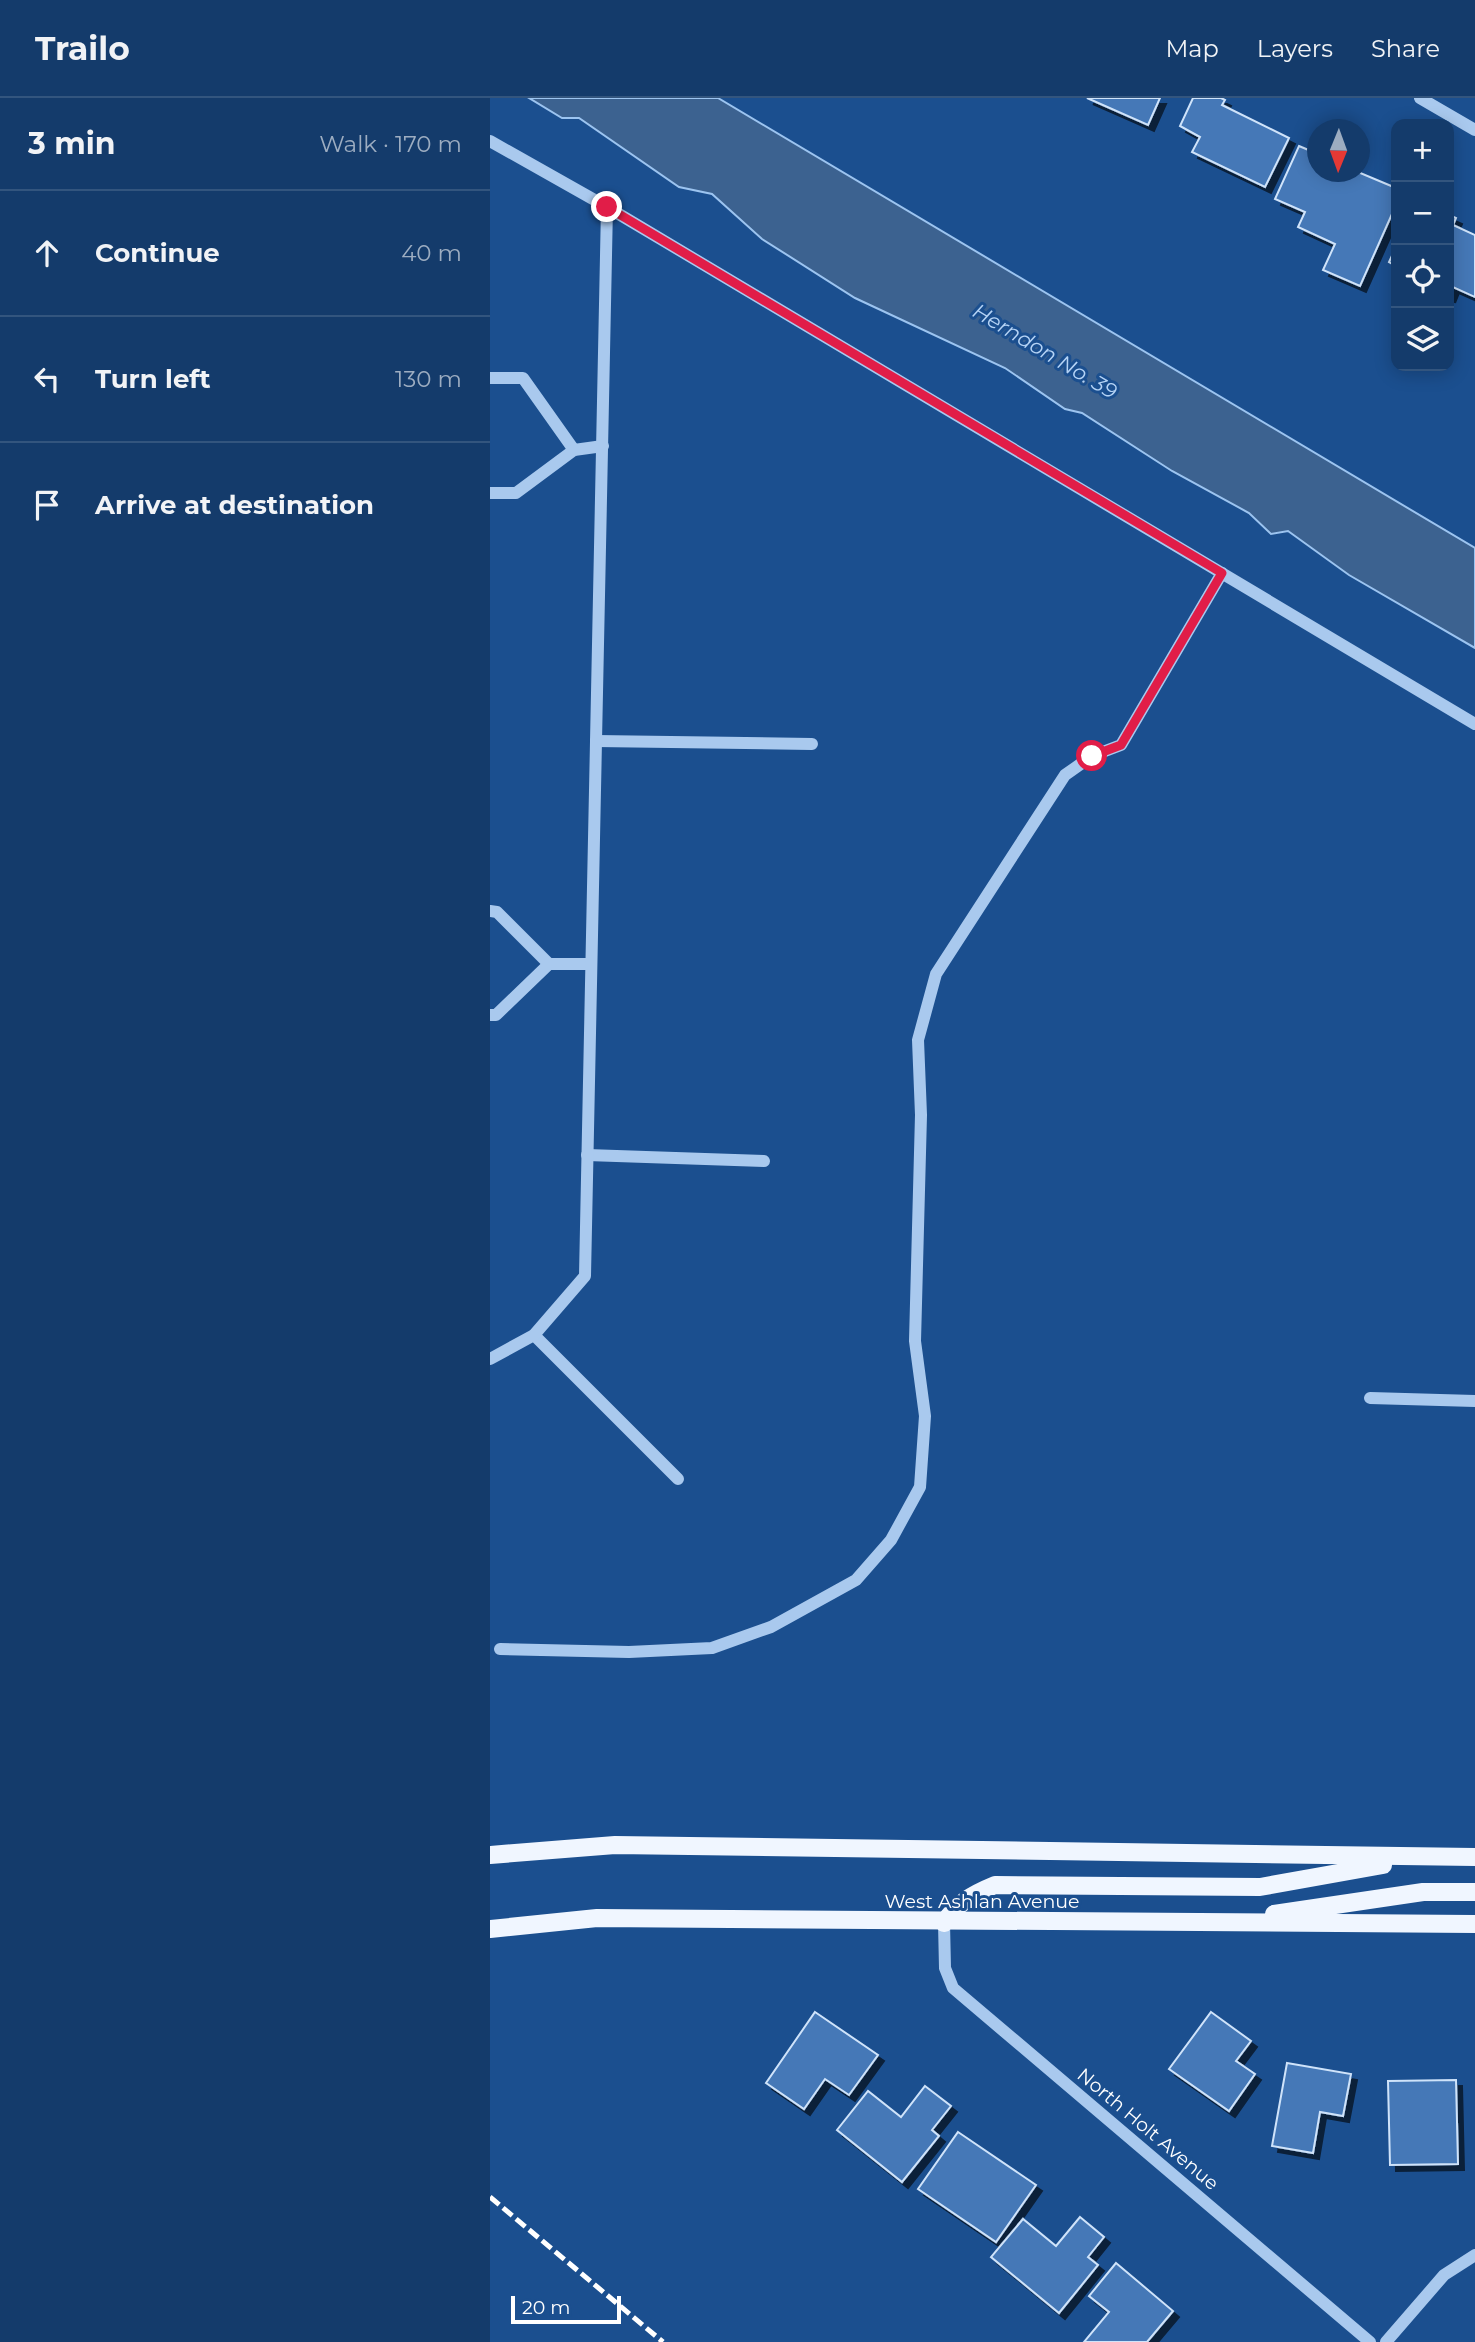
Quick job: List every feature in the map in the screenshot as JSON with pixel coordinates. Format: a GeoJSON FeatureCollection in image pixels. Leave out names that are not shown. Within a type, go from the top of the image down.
{"type":"FeatureCollection","features":[{"type":"Feature","properties":{"kind":"main road"},"geometry":{"type":"LineString","coordinates":[[490,1855],[615,1845],[1475,1857]]}},
{"type":"Feature","properties":{"kind":"main road"},"geometry":{"type":"LineString","coordinates":[[944,1923],[964,1901],[995,1885],[1260,1887],[1425,1857]]}},
{"type":"Feature","properties":{"kind":"main road"},"geometry":{"type":"LineString","coordinates":[[1219,1922],[1423,1892],[1475,1892]]}},
{"type":"Feature","properties":{"kind":"main road","name":"West Ashlan Avenue"},"geometry":{"type":"LineString","coordinates":[[490,1928],[597,1918],[944,1923],[1475,1924]]}},
{"type":"Feature","properties":{"kind":"street"},"geometry":{"type":"LineString","coordinates":[[1420,98],[1475,130]]}},
{"type":"Feature","properties":{"kind":"street"},"geometry":{"type":"LineString","coordinates":[[490,141],[607,207],[1475,724]]}},
{"type":"Feature","properties":{"kind":"street"},"geometry":{"type":"LineString","coordinates":[[490,1359],[534,1335],[585,1276],[607,207]]}},
{"type":"Feature","properties":{"kind":"street"},"geometry":{"type":"LineString","coordinates":[[490,378],[523,379],[574,450]]}},
{"type":"Feature","properties":{"kind":"street"},"geometry":{"type":"LineString","coordinates":[[490,493],[516,493],[574,450],[603,446]]}},
{"type":"Feature","properties":{"kind":"street"},"geometry":{"type":"LineString","coordinates":[[500,1649],[629,1652],[712,1648],[771,1627],[856,1580],[891,1540],[920,1487],[925,1416],[915,1341],[921,1115],[918,1040],[936,974],[1065,775],[1092,756],[1121,745],[1222,573]]}},
{"type":"Feature","properties":{"kind":"street"},"geometry":{"type":"LineString","coordinates":[[596,741],[812,744]]}},
{"type":"Feature","properties":{"kind":"street"},"geometry":{"type":"LineString","coordinates":[[490,911],[497,912],[549,964]]}},
{"type":"Feature","properties":{"kind":"street"},"geometry":{"type":"LineString","coordinates":[[490,1015],[496,1015],[549,964],[591,964]]}},
{"type":"Feature","properties":{"kind":"street"},"geometry":{"type":"LineString","coordinates":[[587,1155],[764,1161]]}},
{"type":"Feature","properties":{"kind":"street"},"geometry":{"type":"LineString","coordinates":[[534,1335],[678,1479]]}},
{"type":"Feature","properties":{"kind":"street"},"geometry":{"type":"LineString","coordinates":[[1370,1398],[1475,1401]]}},
{"type":"Feature","properties":{"kind":"street","name":"North Holt Avenue"},"geometry":{"type":"LineString","coordinates":[[944,1923],[945,1968],[953,1988],[1370,2342]]}},
{"type":"Feature","properties":{"kind":"street"},"geometry":{"type":"LineString","coordinates":[[1386,2342],[1444,2275],[1475,2255]]}},
{"type":"Feature","properties":{"kind":"water","name":"Herndon No. 39"},"geometry":{"type":"Polygon","coordinates":[[[529,98],[718,98],[1475,548],[1475,648],[1349,575],[1288,531],[1271,534],[1249,513],[1172,471],[1082,413],[1065,409],[1005,368],[855,298],[762,239],[712,194],[679,187],[579,118],[562,118],[529,98]]]}},
{"type":"Feature","properties":{"kind":"building"},"geometry":{"type":"Polygon","coordinates":[[[1087,98],[1160,98],[1148,125],[1087,98]]]}},
{"type":"Feature","properties":{"kind":"building"},"geometry":{"type":"Polygon","coordinates":[[[1193,98],[1221,98],[1225,100],[1222,105],[1289,138],[1265,187],[1192,152],[1200,137],[1180,126],[1193,98]]]}},
{"type":"Feature","properties":{"kind":"building"},"geometry":{"type":"Polygon","coordinates":[[[1299,146],[1307,149],[1307,182],[1370,182],[1370,177],[1391,186],[1391,216],[1360,286],[1323,270],[1335,244],[1298,227],[1305,212],[1275,199],[1299,146]]]}},
{"type":"Feature","properties":{"kind":"building"},"geometry":{"type":"Polygon","coordinates":[[[1454,225],[1475,235],[1475,297],[1454,287],[1454,225]]]}},
{"type":"Feature","properties":{"kind":"building"},"geometry":{"type":"Polygon","coordinates":[[[815,2012],[878,2055],[849,2095],[825,2079],[804,2109],[766,2083],[815,2012]]]}},
{"type":"Feature","properties":{"kind":"building"},"geometry":{"type":"Polygon","coordinates":[[[1211,2012],[1251,2041],[1236,2061],[1255,2074],[1229,2111],[1169,2069],[1211,2012]]]}},
{"type":"Feature","properties":{"kind":"building"},"geometry":{"type":"Polygon","coordinates":[[[1287,2063],[1351,2074],[1343,2116],[1320,2112],[1313,2153],[1272,2146],[1287,2063]]]}},
{"type":"Feature","properties":{"kind":"building"},"geometry":{"type":"Polygon","coordinates":[[[1456,2080],[1458,2164],[1390,2165],[1388,2081],[1456,2080]]]}},
{"type":"Feature","properties":{"kind":"building"},"geometry":{"type":"Polygon","coordinates":[[[925,2086],[951,2106],[932,2130],[939,2136],[902,2182],[837,2130],[868,2091],[901,2117],[925,2086]]]}},
{"type":"Feature","properties":{"kind":"building"},"geometry":{"type":"Polygon","coordinates":[[[958,2132],[1036,2185],[996,2242],[918,2189],[958,2132]]]}},
{"type":"Feature","properties":{"kind":"building"},"geometry":{"type":"Polygon","coordinates":[[[1080,2217],[1104,2237],[1088,2257],[1098,2265],[1059,2313],[991,2257],[1023,2219],[1056,2246],[1080,2217]]]}},
{"type":"Feature","properties":{"kind":"building"},"geometry":{"type":"Polygon","coordinates":[[[1116,2263],[1173,2311],[1147,2342],[1084,2342],[1109,2312],[1089,2296],[1116,2263]]]}},
{"type":"Feature","properties":{"kind":"railway"},"geometry":{"type":"LineString","coordinates":[[490,2197],[663,2342]]}},
{"type":"Feature","properties":{"kind":"route"},"geometry":{"type":"LineString","coordinates":[[607,207],[1222,573],[1121,745],[1092,756]]}}]}
